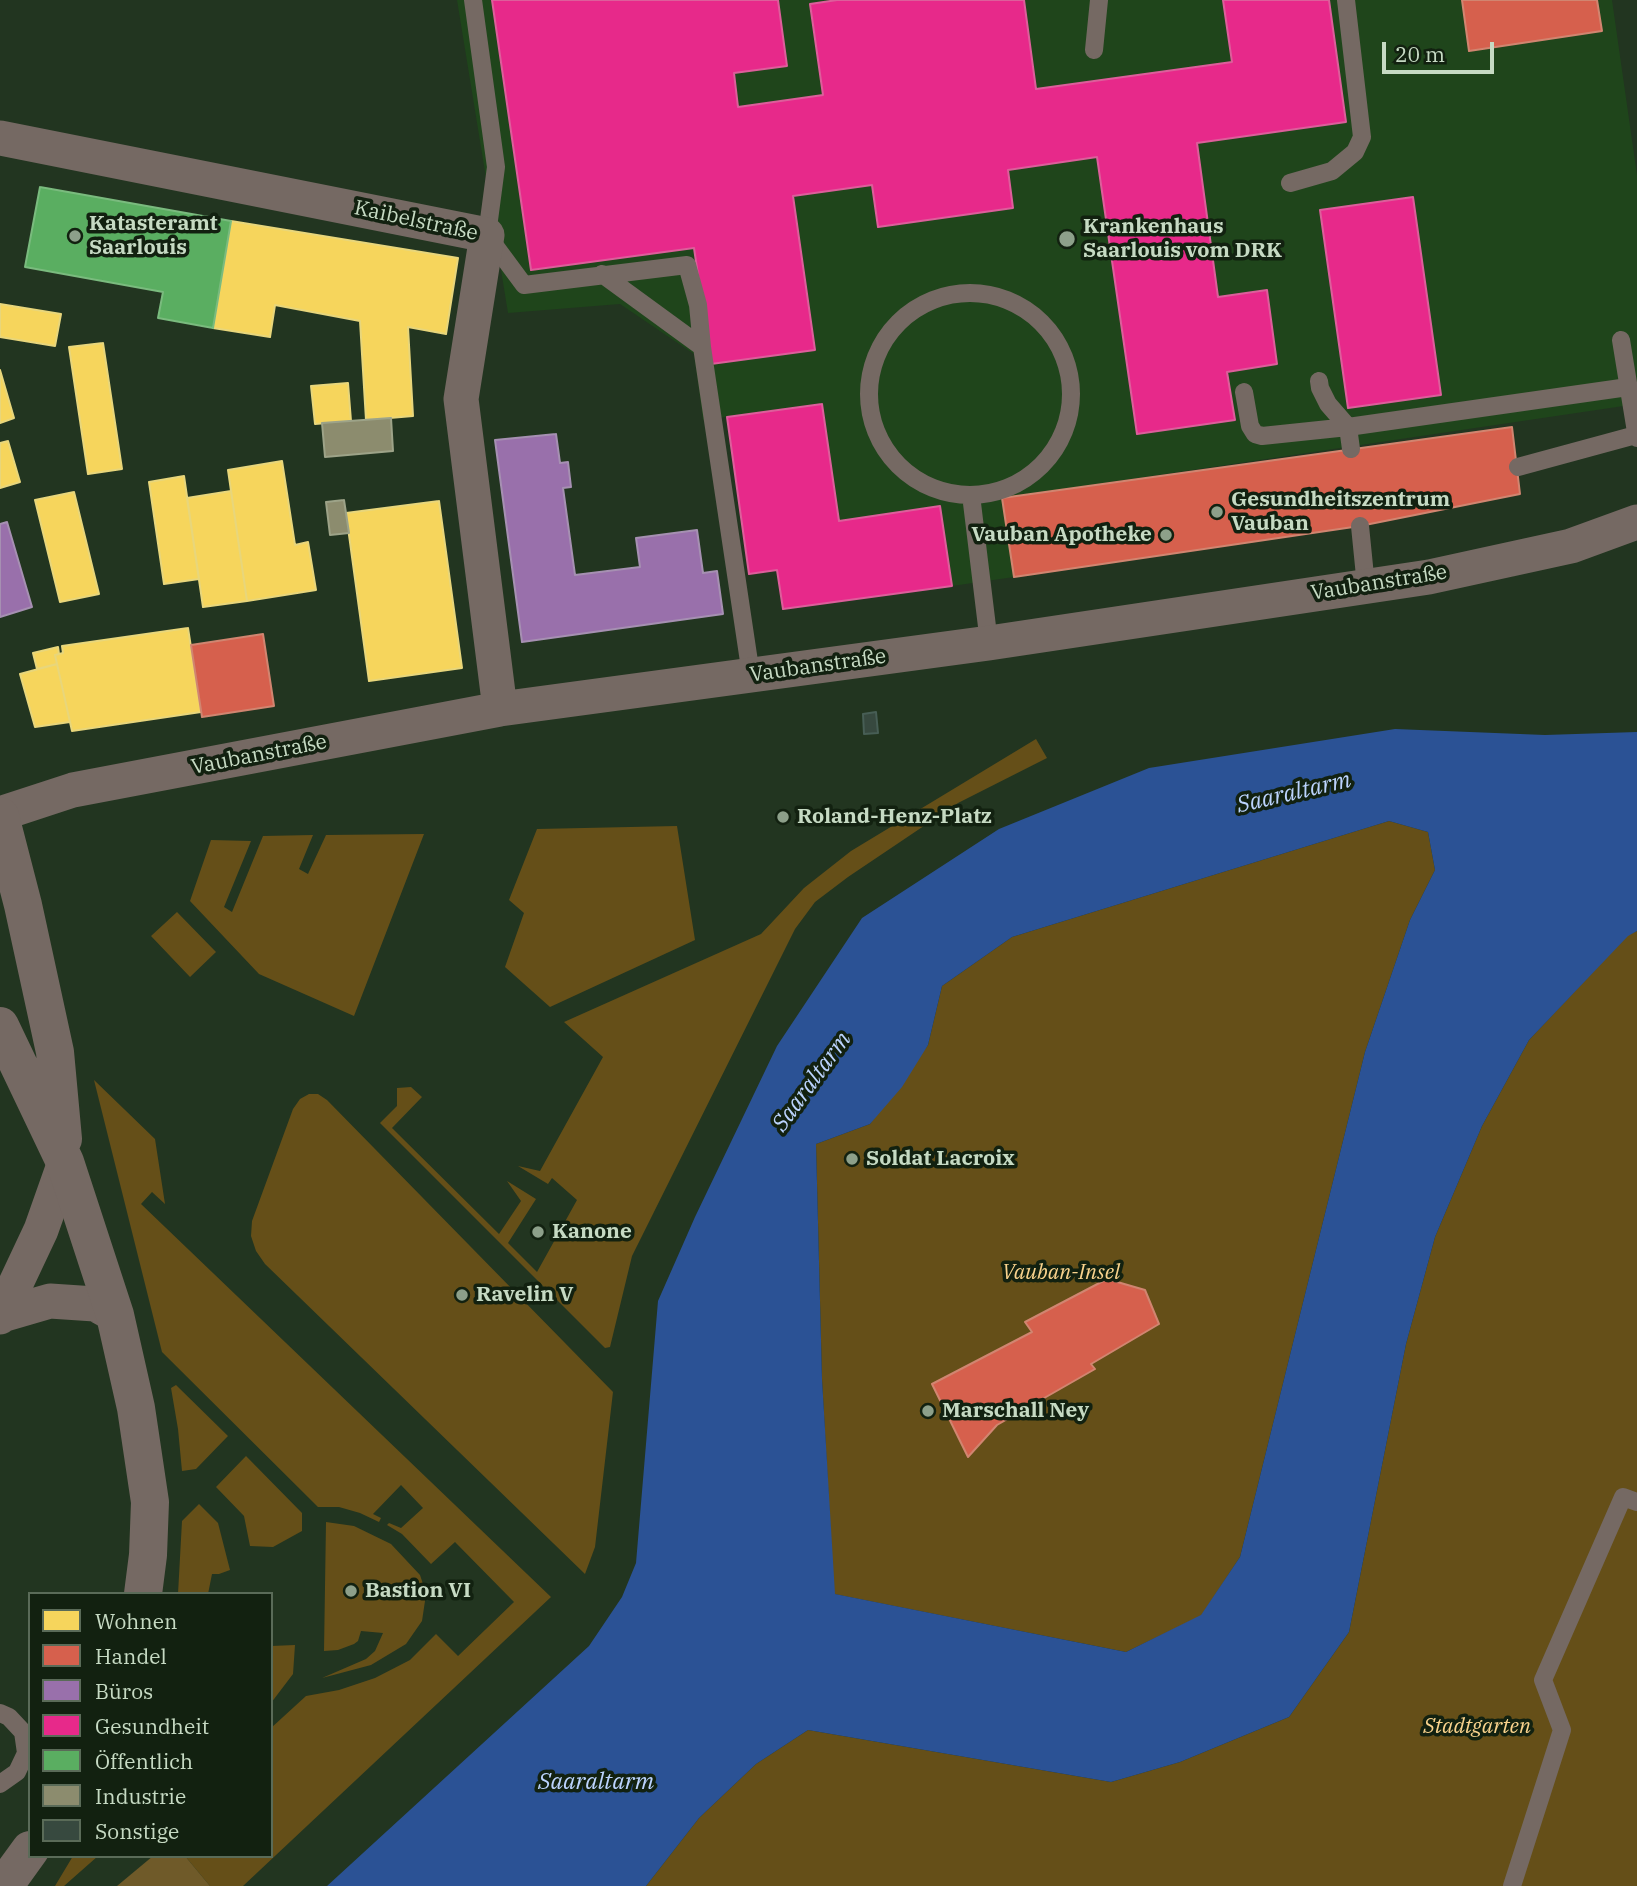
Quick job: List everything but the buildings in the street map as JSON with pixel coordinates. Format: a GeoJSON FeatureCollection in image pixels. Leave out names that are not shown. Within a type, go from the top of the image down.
{"type":"FeatureCollection","features":[{"type":"Feature","properties":{"kind":"street","name":"Kaibelstraße"},"geometry":{"type":"LineString","coordinates":[[0,138],[487,235],[461,399],[500,709]]}},
{"type":"Feature","properties":{"kind":"street","name":"Vaubanstraße"},"geometry":{"type":"LineString","coordinates":[[0,815],[73,790],[500,709],[989,643],[1429,577],[1571,546],[1637,522]]}},
{"type":"Feature","properties":{"kind":"street"},"geometry":{"type":"LineString","coordinates":[[0,815],[55,1052],[65,1162],[41,1230],[1,1316]]}},
{"type":"Feature","properties":{"kind":"street"},"geometry":{"type":"LineString","coordinates":[[0,1026],[65,1162],[116,1315],[136,1408],[150,1502],[143,1592]]}},
{"type":"Feature","properties":{"kind":"street"},"geometry":{"type":"LineString","coordinates":[[1,1316],[50,1301],[95,1304],[116,1315]]}},
{"type":"Feature","properties":{"kind":"street"},"geometry":{"type":"LineString","coordinates":[[4,1886],[28,1853]]}},
{"type":"Feature","properties":{"kind":"lane"},"geometry":{"type":"LineString","coordinates":[[473,0],[496,167],[487,235],[524,285],[687,265],[698,305],[751,675]]}},
{"type":"Feature","properties":{"kind":"lane"},"geometry":{"type":"LineString","coordinates":[[1094,50],[1099,0]]}},
{"type":"Feature","properties":{"kind":"lane"},"geometry":{"type":"LineString","coordinates":[[1290,183],[1332,171],[1355,152],[1362,137],[1346,0]]}},
{"type":"Feature","properties":{"kind":"lane"},"geometry":{"type":"LineString","coordinates":[[602,274],[702,346]]}},
{"type":"Feature","properties":{"kind":"lane"},"geometry":{"type":"LineString","coordinates":[[960,294],[993,296],[1008,301],[1036,318],[1057,343],[1069,373],[1071,389],[1064,429],[1054,450],[1043,463],[1017,483],[995,491],[971,495],[935,489],[904,471],[881,442],[874,426],[869,399],[871,372],[877,355],[897,325],[926,304],[960,294]]}},
{"type":"Feature","properties":{"kind":"lane"},"geometry":{"type":"LineString","coordinates":[[1518,467],[1637,436],[1621,340]]}},
{"type":"Feature","properties":{"kind":"lane"},"geometry":{"type":"LineString","coordinates":[[1319,382],[1328,404],[1348,427],[1350,449]]}},
{"type":"Feature","properties":{"kind":"lane"},"geometry":{"type":"LineString","coordinates":[[1244,392],[1250,426],[1255,433],[1262,436],[1348,427],[1629,387]]}},
{"type":"Feature","properties":{"kind":"lane"},"geometry":{"type":"LineString","coordinates":[[971,495],[989,643]]}},
{"type":"Feature","properties":{"kind":"lane"},"geometry":{"type":"LineString","coordinates":[[1360,526],[1366,586]]}},
{"type":"Feature","properties":{"kind":"lane"},"geometry":{"type":"LineString","coordinates":[[1512,1886],[1562,1730],[1543,1680],[1630,1499]]}},
{"type":"Feature","properties":{"kind":"lane"},"geometry":{"type":"LineString","coordinates":[[0,1713],[17,1724],[26,1743],[23,1763],[9,1780],[0,1784]]}},
{"type":"Feature","properties":{"kind":"shaded area","name":"Krankenhaus Saarlouis vom DRK"},"geometry":{"type":"Polygon","coordinates":[[[457,0],[1612,0],[1637,175],[1637,404],[1003,498],[1014,577],[952,586],[940,506],[839,521],[822,404],[703,420],[694,354],[620,304],[508,313],[457,0]]]}},
{"type":"Feature","properties":{"kind":"shaded area"},"geometry":{"type":"Polygon","coordinates":[[[151,1858],[187,1858],[210,1886],[117,1886],[151,1858]]]}},
{"type":"Feature","properties":{"kind":"green space"},"geometry":{"type":"Polygon","coordinates":[[[1036,739],[1047,758],[958,803],[848,877],[815,902],[795,929],[632,1256],[610,1347],[605,1348],[380,1123],[397,1106],[397,1088],[411,1087],[422,1097],[392,1128],[499,1234],[521,1201],[507,1181],[536,1199],[508,1243],[537,1272],[577,1200],[552,1178],[548,1184],[518,1166],[540,1171],[603,1057],[564,1022],[761,934],[804,888],[851,851],[1036,739]]]}},
{"type":"Feature","properties":{"kind":"green space","name":"Vauban-Insel"},"geometry":{"type":"Polygon","coordinates":[[[1389,821],[1428,832],[1435,870],[1410,920],[1365,1052],[1240,1557],[1201,1616],[1126,1652],[834,1594],[822,1379],[816,1144],[870,1124],[928,1045],[942,986],[1012,937],[1389,821]]]}},
{"type":"Feature","properties":{"kind":"green space"},"geometry":{"type":"Polygon","coordinates":[[[677,826],[695,940],[550,1007],[505,967],[524,913],[509,900],[537,829],[677,826]]]}},
{"type":"Feature","properties":{"kind":"green space"},"geometry":{"type":"Polygon","coordinates":[[[424,834],[354,1016],[259,974],[190,901],[211,840],[251,841],[224,907],[232,912],[263,836],[313,835],[299,869],[308,874],[326,835],[424,834]]]}},
{"type":"Feature","properties":{"kind":"green space"},"geometry":{"type":"Polygon","coordinates":[[[177,912],[216,952],[190,977],[151,936],[177,912]]]}},
{"type":"Feature","properties":{"kind":"green space","name":"Stadtgarten"},"geometry":{"type":"Polygon","coordinates":[[[1637,931],[1637,1886],[646,1886],[699,1818],[756,1764],[808,1730],[1111,1782],[1180,1762],[1289,1717],[1349,1632],[1406,1344],[1435,1237],[1482,1126],[1529,1040],[1628,935],[1637,931]]]}},
{"type":"Feature","properties":{"kind":"green space"},"geometry":{"type":"Polygon","coordinates":[[[94,1080],[155,1139],[165,1204],[152,1192],[141,1204],[551,1597],[273,1858],[273,1726],[306,1696],[339,1690],[375,1678],[410,1660],[436,1634],[458,1656],[514,1602],[455,1542],[431,1564],[402,1534],[387,1525],[389,1523],[401,1528],[423,1508],[401,1485],[373,1514],[381,1518],[379,1522],[339,1507],[318,1507],[162,1352],[94,1080]]]}},
{"type":"Feature","properties":{"kind":"green space"},"geometry":{"type":"Polygon","coordinates":[[[309,1094],[318,1094],[327,1100],[613,1392],[595,1547],[585,1574],[265,1264],[256,1251],[251,1236],[252,1221],[293,1109],[300,1099],[309,1094]]]}},
{"type":"Feature","properties":{"kind":"green space"},"geometry":{"type":"Polygon","coordinates":[[[176,1385],[228,1436],[196,1469],[182,1471],[171,1388],[176,1385]]]}},
{"type":"Feature","properties":{"kind":"green space"},"geometry":{"type":"Polygon","coordinates":[[[246,1456],[302,1513],[302,1531],[273,1547],[250,1546],[244,1516],[216,1487],[246,1456]]]}},
{"type":"Feature","properties":{"kind":"green space"},"geometry":{"type":"Polygon","coordinates":[[[199,1504],[218,1523],[230,1570],[212,1574],[208,1592],[178,1592],[182,1521],[199,1504]]]}},
{"type":"Feature","properties":{"kind":"green space"},"geometry":{"type":"Polygon","coordinates":[[[326,1522],[354,1526],[391,1544],[420,1575],[425,1601],[422,1621],[406,1644],[371,1665],[322,1678],[366,1659],[375,1651],[383,1633],[361,1631],[354,1644],[338,1650],[324,1651],[326,1522]]]}},
{"type":"Feature","properties":{"kind":"green space"},"geometry":{"type":"Polygon","coordinates":[[[295,1645],[293,1674],[273,1700],[273,1646],[295,1645]]]}},
{"type":"Feature","properties":{"kind":"green space"},"geometry":{"type":"Polygon","coordinates":[[[72,1858],[96,1858],[64,1886],[55,1886],[72,1858]]]}},
{"type":"Feature","properties":{"kind":"green space"},"geometry":{"type":"Polygon","coordinates":[[[187,1858],[273,1858],[243,1886],[210,1886],[187,1858]]]}},
{"type":"Feature","properties":{"kind":"water","name":"Saaraltarm"},"geometry":{"type":"Polygon","coordinates":[[[1395,729],[1545,735],[1637,732],[1637,931],[1628,936],[1529,1040],[1482,1126],[1435,1237],[1406,1344],[1349,1632],[1289,1717],[1180,1762],[1111,1782],[808,1730],[756,1764],[699,1818],[646,1886],[327,1886],[589,1646],[622,1597],[636,1563],[658,1301],[777,1046],[862,918],[999,829],[1149,768],[1395,729]],[[1389,821],[1012,937],[942,986],[928,1045],[902,1087],[870,1124],[816,1144],[822,1379],[835,1594],[1126,1652],[1201,1615],[1240,1557],[1365,1052],[1410,920],[1435,870],[1428,832],[1389,821]]]}},
{"type":"Feature","properties":{"kind":"place","name":"Katasteramt Saarlouis"},"geometry":{"type":"Point","coordinates":[75,236]}},
{"type":"Feature","properties":{"kind":"place","name":"Krankenhaus Saarlouis vom DRK"},"geometry":{"type":"Point","coordinates":[1067,239]}},
{"type":"Feature","properties":{"kind":"place","name":"Gesundheitszentrum Vauban"},"geometry":{"type":"Point","coordinates":[1217,512]}},
{"type":"Feature","properties":{"kind":"place","name":"Vauban Apotheke"},"geometry":{"type":"Point","coordinates":[1166,535]}},
{"type":"Feature","properties":{"kind":"place","name":"Roland-Henz-Platz"},"geometry":{"type":"Point","coordinates":[783,817]}},
{"type":"Feature","properties":{"kind":"place","name":"Soldat Lacroix"},"geometry":{"type":"Point","coordinates":[852,1159]}},
{"type":"Feature","properties":{"kind":"place","name":"Kanone"},"geometry":{"type":"Point","coordinates":[538,1232]}},
{"type":"Feature","properties":{"kind":"place","name":"Ravelin V"},"geometry":{"type":"Point","coordinates":[462,1295]}},
{"type":"Feature","properties":{"kind":"place","name":"Marschall Ney"},"geometry":{"type":"Point","coordinates":[928,1411]}},
{"type":"Feature","properties":{"kind":"place","name":"Bastion VI"},"geometry":{"type":"Point","coordinates":[351,1591]}}]}
